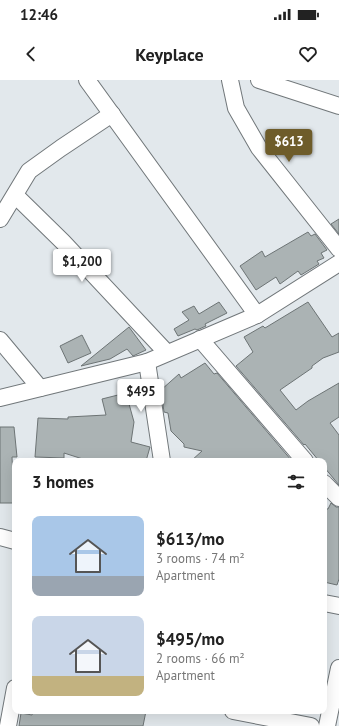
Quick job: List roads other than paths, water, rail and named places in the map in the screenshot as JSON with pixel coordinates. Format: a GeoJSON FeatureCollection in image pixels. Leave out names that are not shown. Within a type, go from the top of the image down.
{"type":"FeatureCollection","features":[{"type":"Feature","properties":{"kind":"street"},"geometry":{"type":"LineString","coordinates":[[88,80],[257,315]]}},
{"type":"Feature","properties":{"kind":"street"},"geometry":{"type":"LineString","coordinates":[[230,80],[236,108],[260,148],[339,249]]}},
{"type":"Feature","properties":{"kind":"street"},"geometry":{"type":"LineString","coordinates":[[259,80],[338,103]]}},
{"type":"Feature","properties":{"kind":"street"},"geometry":{"type":"LineString","coordinates":[[0,220],[29,171],[112,114]]}},
{"type":"Feature","properties":{"kind":"street"},"geometry":{"type":"LineString","coordinates":[[15,195],[63,242],[167,353]]}},
{"type":"Feature","properties":{"kind":"street"},"geometry":{"type":"LineString","coordinates":[[0,398],[147,362],[257,315],[339,263]]}},
{"type":"Feature","properties":{"kind":"street"},"geometry":{"type":"LineString","coordinates":[[200,339],[302,458]]}},
{"type":"Feature","properties":{"kind":"street"},"geometry":{"type":"LineString","coordinates":[[0,340],[40,388]]}},
{"type":"Feature","properties":{"kind":"street"},"geometry":{"type":"LineString","coordinates":[[147,362],[162,458]]}},
{"type":"Feature","properties":{"kind":"street"},"geometry":{"type":"LineString","coordinates":[[327,486],[339,498]]}},
{"type":"Feature","properties":{"kind":"street"},"geometry":{"type":"LineString","coordinates":[[0,537],[12,540]]}},
{"type":"Feature","properties":{"kind":"street"},"geometry":{"type":"LineString","coordinates":[[327,604],[339,606]]}},
{"type":"Feature","properties":{"kind":"street"},"geometry":{"type":"LineString","coordinates":[[327,726],[339,668]]}},
{"type":"Feature","properties":{"kind":"street"},"geometry":{"type":"LineString","coordinates":[[8,726],[12,704]]}},
{"type":"Feature","properties":{"kind":"street"},"geometry":{"type":"LineString","coordinates":[[249,714],[311,726]]}}]}
